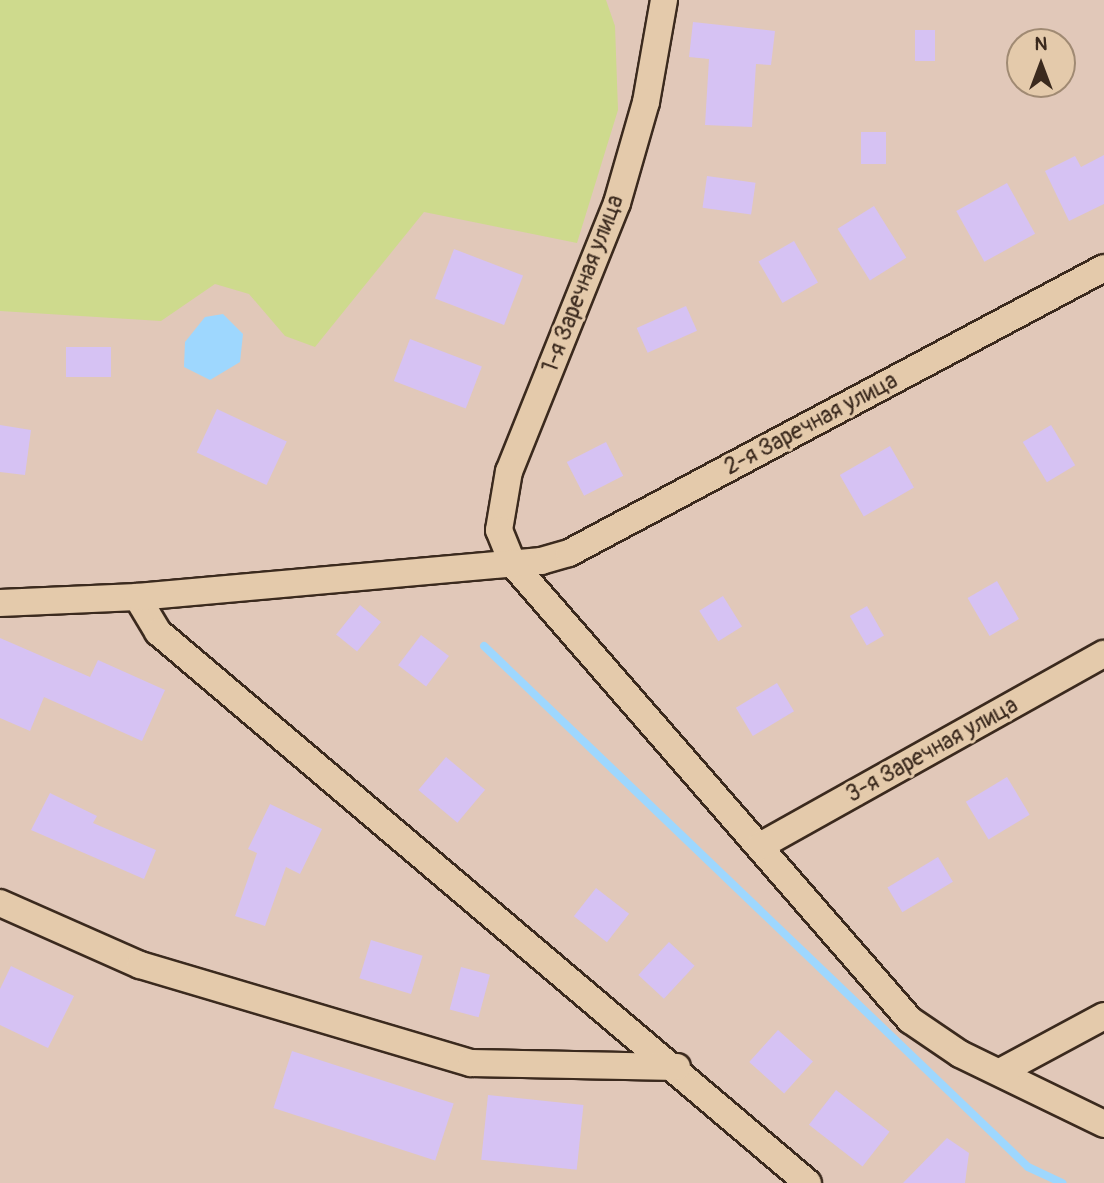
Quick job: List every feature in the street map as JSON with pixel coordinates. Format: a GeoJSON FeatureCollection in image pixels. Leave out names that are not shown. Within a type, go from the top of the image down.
{"type":"FeatureCollection","features":[{"type":"Feature","properties":{"kind":"street","name":"1-я Заречная улица"},"geometry":{"type":"LineString","coordinates":[[664,0],[646,102],[617,203],[499,502],[499,530],[512,563],[910,1020],[960,1054],[1002,1071],[1104,1124]]}},
{"type":"Feature","properties":{"kind":"street","name":"2-я Заречная улица"},"geometry":{"type":"LineString","coordinates":[[0,603],[137,597],[512,563],[569,553],[1104,268]]}},
{"type":"Feature","properties":{"kind":"street"},"geometry":{"type":"LineString","coordinates":[[137,597],[158,632],[677,1067],[808,1183]]}},
{"type":"Feature","properties":{"kind":"street","name":"3-я Заречная улица"},"geometry":{"type":"LineString","coordinates":[[760,846],[1104,654]]}},
{"type":"Feature","properties":{"kind":"street"},"geometry":{"type":"LineString","coordinates":[[0,903],[140,965],[471,1063],[677,1067]]}},
{"type":"Feature","properties":{"kind":"street"},"geometry":{"type":"LineString","coordinates":[[1002,1071],[1104,1016]]}},
{"type":"Feature","properties":{"kind":"green space"},"geometry":{"type":"Polygon","coordinates":[[[0,0],[606,0],[615,26],[618,110],[577,243],[424,212],[315,347],[285,336],[249,294],[215,284],[161,321],[0,311],[0,0]]]}},
{"type":"Feature","properties":{"kind":"water"},"geometry":{"type":"Polygon","coordinates":[[[223,314],[243,334],[240,362],[210,380],[184,367],[185,342],[205,317],[223,314]]]}},
{"type":"Feature","properties":{"kind":"building"},"geometry":{"type":"Polygon","coordinates":[[[693,22],[775,31],[771,65],[756,64],[752,127],[705,125],[709,59],[689,57],[693,22]]]}},
{"type":"Feature","properties":{"kind":"building"},"geometry":{"type":"Polygon","coordinates":[[[915,30],[935,30],[935,61],[915,61],[915,30]]]}},
{"type":"Feature","properties":{"kind":"building"},"geometry":{"type":"Polygon","coordinates":[[[861,132],[886,132],[886,164],[861,164],[861,132]]]}},
{"type":"Feature","properties":{"kind":"building"},"geometry":{"type":"Polygon","coordinates":[[[1104,155],[1104,204],[1069,221],[1045,171],[1075,156],[1081,167],[1104,155]]]}},
{"type":"Feature","properties":{"kind":"building"},"geometry":{"type":"Polygon","coordinates":[[[707,176],[756,183],[751,215],[703,208],[707,176]]]}},
{"type":"Feature","properties":{"kind":"building"},"geometry":{"type":"Polygon","coordinates":[[[1007,183],[1035,234],[984,262],[956,211],[1007,183]]]}},
{"type":"Feature","properties":{"kind":"building"},"geometry":{"type":"Polygon","coordinates":[[[874,206],[906,258],[870,281],[838,229],[874,206]]]}},
{"type":"Feature","properties":{"kind":"building"},"geometry":{"type":"Polygon","coordinates":[[[794,241],[818,283],[782,303],[758,262],[794,241]]]}},
{"type":"Feature","properties":{"kind":"building"},"geometry":{"type":"Polygon","coordinates":[[[454,249],[523,276],[504,325],[435,298],[454,249]]]}},
{"type":"Feature","properties":{"kind":"building"},"geometry":{"type":"Polygon","coordinates":[[[686,306],[697,331],[648,353],[637,328],[686,306]]]}},
{"type":"Feature","properties":{"kind":"building"},"geometry":{"type":"Polygon","coordinates":[[[410,339],[482,367],[466,409],[394,381],[410,339]]]}},
{"type":"Feature","properties":{"kind":"building"},"geometry":{"type":"Polygon","coordinates":[[[66,347],[111,347],[111,377],[66,377],[66,347]]]}},
{"type":"Feature","properties":{"kind":"building"},"geometry":{"type":"Polygon","coordinates":[[[217,409],[287,442],[267,485],[197,453],[217,409]]]}},
{"type":"Feature","properties":{"kind":"building"},"geometry":{"type":"Polygon","coordinates":[[[0,425],[31,430],[25,475],[0,472],[0,425]]]}},
{"type":"Feature","properties":{"kind":"building"},"geometry":{"type":"Polygon","coordinates":[[[1051,425],[1075,465],[1047,482],[1023,442],[1051,425]]]}},
{"type":"Feature","properties":{"kind":"building"},"geometry":{"type":"Polygon","coordinates":[[[606,442],[623,476],[584,496],[567,462],[606,442]]]}},
{"type":"Feature","properties":{"kind":"building"},"geometry":{"type":"Polygon","coordinates":[[[890,446],[914,488],[864,517],[840,475],[890,446]]]}},
{"type":"Feature","properties":{"kind":"building"},"geometry":{"type":"Polygon","coordinates":[[[997,581],[1019,619],[990,636],[968,598],[997,581]]]}},
{"type":"Feature","properties":{"kind":"building"},"geometry":{"type":"Polygon","coordinates":[[[723,596],[742,627],[718,641],[699,611],[723,596]]]}},
{"type":"Feature","properties":{"kind":"building"},"geometry":{"type":"Polygon","coordinates":[[[360,605],[381,622],[357,652],[336,635],[360,605]]]}},
{"type":"Feature","properties":{"kind":"building"},"geometry":{"type":"Polygon","coordinates":[[[867,606],[884,635],[867,645],[850,616],[867,606]]]}},
{"type":"Feature","properties":{"kind":"building"},"geometry":{"type":"Polygon","coordinates":[[[421,635],[449,656],[426,686],[398,665],[421,635]]]}},
{"type":"Feature","properties":{"kind":"building"},"geometry":{"type":"Polygon","coordinates":[[[0,638],[90,677],[98,660],[165,690],[142,741],[44,697],[30,731],[0,718],[0,638]]]}},
{"type":"Feature","properties":{"kind":"building"},"geometry":{"type":"Polygon","coordinates":[[[777,683],[794,711],[753,736],[736,708],[777,683]]]}},
{"type":"Feature","properties":{"kind":"building"},"geometry":{"type":"Polygon","coordinates":[[[446,757],[485,790],[457,823],[418,790],[446,757]]]}},
{"type":"Feature","properties":{"kind":"building"},"geometry":{"type":"Polygon","coordinates":[[[1007,777],[1030,815],[989,839],[966,802],[1007,777]]]}},
{"type":"Feature","properties":{"kind":"building"},"geometry":{"type":"Polygon","coordinates":[[[50,793],[97,816],[93,823],[156,850],[144,879],[31,830],[50,793]]]}},
{"type":"Feature","properties":{"kind":"building"},"geometry":{"type":"Polygon","coordinates":[[[270,804],[322,829],[300,874],[286,867],[265,926],[235,916],[257,853],[248,849],[270,804]]]}},
{"type":"Feature","properties":{"kind":"building"},"geometry":{"type":"Polygon","coordinates":[[[938,857],[953,882],[902,912],[887,887],[938,857]]]}},
{"type":"Feature","properties":{"kind":"building"},"geometry":{"type":"Polygon","coordinates":[[[596,888],[629,914],[607,942],[574,916],[596,888]]]}},
{"type":"Feature","properties":{"kind":"building"},"geometry":{"type":"Polygon","coordinates":[[[371,940],[423,956],[411,994],[359,978],[371,940]]]}},
{"type":"Feature","properties":{"kind":"building"},"geometry":{"type":"Polygon","coordinates":[[[669,942],[695,966],[664,999],[638,975],[669,942]]]}},
{"type":"Feature","properties":{"kind":"building"},"geometry":{"type":"Polygon","coordinates":[[[11,966],[74,996],[48,1048],[0,1025],[0,989],[11,966]]]}},
{"type":"Feature","properties":{"kind":"building"},"geometry":{"type":"Polygon","coordinates":[[[461,967],[490,975],[479,1017],[450,1010],[461,967]]]}},
{"type":"Feature","properties":{"kind":"building"},"geometry":{"type":"Polygon","coordinates":[[[778,1030],[813,1061],[784,1093],[749,1062],[778,1030]]]}},
{"type":"Feature","properties":{"kind":"building"},"geometry":{"type":"Polygon","coordinates":[[[292,1051],[454,1104],[435,1161],[273,1108],[292,1051]]]}},
{"type":"Feature","properties":{"kind":"building"},"geometry":{"type":"Polygon","coordinates":[[[836,1090],[890,1132],[862,1167],[809,1125],[836,1090]]]}},
{"type":"Feature","properties":{"kind":"building"},"geometry":{"type":"Polygon","coordinates":[[[488,1095],[583,1105],[577,1170],[481,1160],[488,1095]]]}},
{"type":"Feature","properties":{"kind":"building"},"geometry":{"type":"Polygon","coordinates":[[[947,1138],[969,1153],[965,1183],[903,1183],[947,1138]]]}},
{"type":"Feature","properties":{"kind":"waterway"},"geometry":{"type":"LineString","coordinates":[[484,646],[1028,1167],[1063,1183]]}}]}
